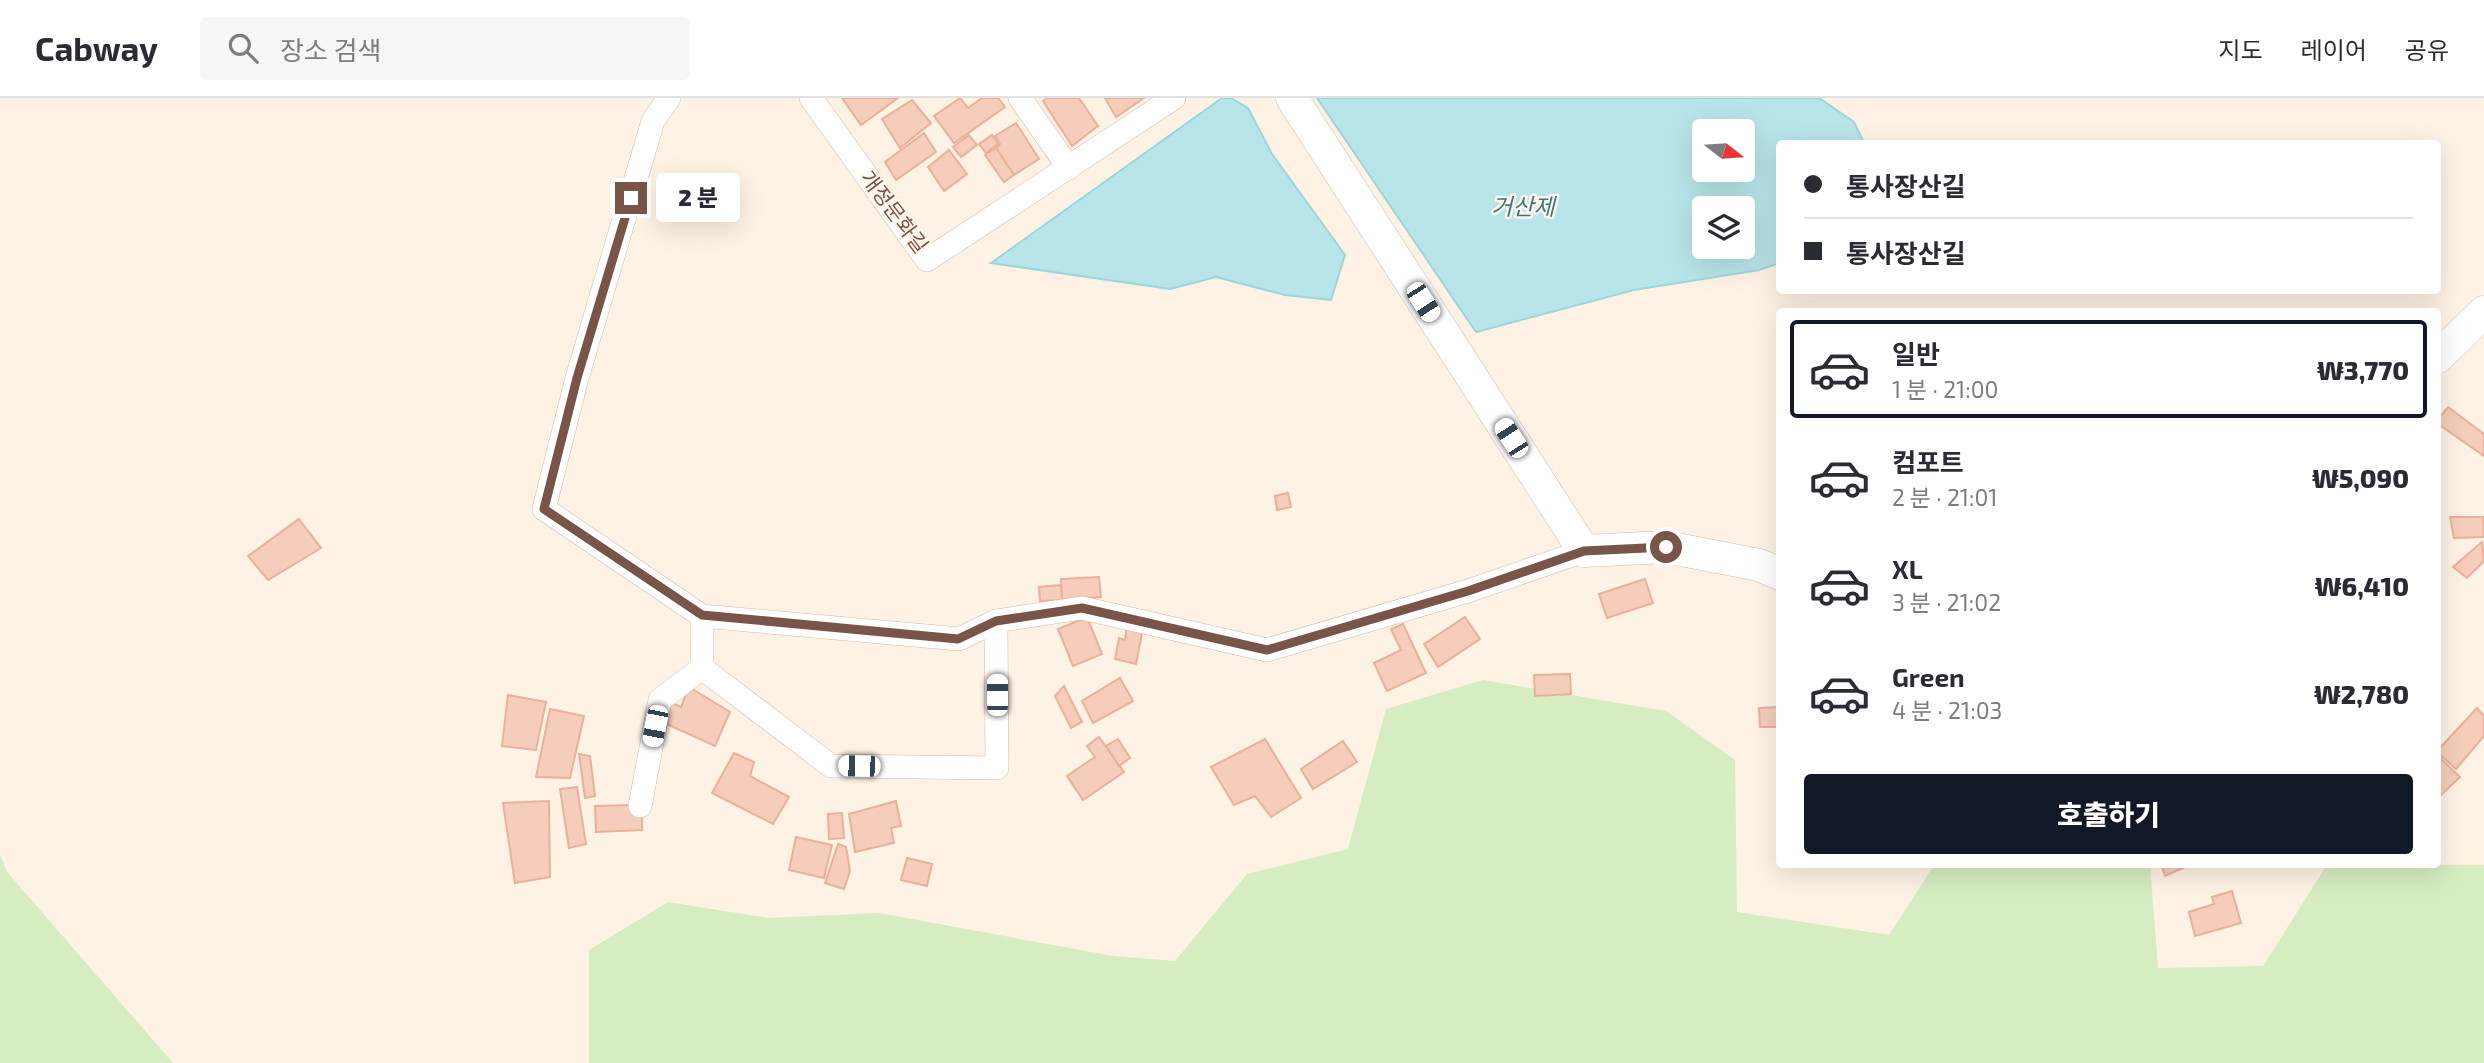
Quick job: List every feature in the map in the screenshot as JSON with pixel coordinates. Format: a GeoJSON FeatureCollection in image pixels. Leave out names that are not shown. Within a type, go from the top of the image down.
{"type":"FeatureCollection","features":[{"type":"Feature","properties":{"kind":"street"},"geometry":{"type":"LineString","coordinates":[[669,98],[653,121],[577,378],[544,509],[702,615],[958,639],[996,621],[1082,608],[1267,650],[1468,591],[1584,551],[1666,547],[1759,565],[1776,572]]}},
{"type":"Feature","properties":{"kind":"street","name":"개정문화길"},"geometry":{"type":"LineString","coordinates":[[811,98],[927,260],[1174,98]]}},
{"type":"Feature","properties":{"kind":"street"},"geometry":{"type":"LineString","coordinates":[[1020,98],[1069,168]]}},
{"type":"Feature","properties":{"kind":"street"},"geometry":{"type":"LineString","coordinates":[[1292,98],[1584,551]]}},
{"type":"Feature","properties":{"kind":"street"},"geometry":{"type":"LineString","coordinates":[[2441,355],[2484,312]]}},
{"type":"Feature","properties":{"kind":"street"},"geometry":{"type":"LineString","coordinates":[[702,615],[702,668]]}},
{"type":"Feature","properties":{"kind":"street"},"geometry":{"type":"LineString","coordinates":[[702,668],[831,766],[997,768],[996,621]]}},
{"type":"Feature","properties":{"kind":"street"},"geometry":{"type":"LineString","coordinates":[[640,806],[660,700],[702,668]]}},
{"type":"Feature","properties":{"kind":"green space"},"geometry":{"type":"Polygon","coordinates":[[[1483,680],[1666,711],[1735,760],[1737,912],[1889,935],[1932,868],[2150,868],[2158,968],[2263,966],[2325,868],[2441,868],[2441,865],[2484,865],[2484,1063],[589,1063],[589,950],[668,902],[768,918],[879,913],[1113,956],[1175,961],[1247,874],[1348,849],[1386,709],[1483,680]]]}},
{"type":"Feature","properties":{"kind":"green space"},"geometry":{"type":"Polygon","coordinates":[[[0,854],[7,872],[173,1063],[0,1063],[0,854]]]}},
{"type":"Feature","properties":{"kind":"water"},"geometry":{"type":"Polygon","coordinates":[[[1222,98],[1231,98],[1248,108],[1272,154],[1345,255],[1331,300],[1285,295],[1216,277],[1170,289],[991,263],[1222,98]]]}},
{"type":"Feature","properties":{"kind":"water","name":"거산제"},"geometry":{"type":"Polygon","coordinates":[[[1317,98],[1819,98],[1854,122],[1863,140],[1776,140],[1776,264],[1759,270],[1634,290],[1476,332],[1317,98]]]}},
{"type":"Feature","properties":{"kind":"building"},"geometry":{"type":"Polygon","coordinates":[[[842,98],[898,98],[861,125],[842,98]]]}},
{"type":"Feature","properties":{"kind":"building"},"geometry":{"type":"Polygon","coordinates":[[[960,98],[968,108],[982,98],[998,98],[1005,107],[954,143],[934,116],[960,98]]]}},
{"type":"Feature","properties":{"kind":"building"},"geometry":{"type":"Polygon","coordinates":[[[1047,98],[1079,98],[1098,126],[1072,146],[1043,101],[1047,98]]]}},
{"type":"Feature","properties":{"kind":"building"},"geometry":{"type":"Polygon","coordinates":[[[1105,98],[1144,98],[1116,117],[1105,98]]]}},
{"type":"Feature","properties":{"kind":"building"},"geometry":{"type":"Polygon","coordinates":[[[912,100],[931,123],[900,148],[882,119],[912,100]]]}},
{"type":"Feature","properties":{"kind":"building"},"geometry":{"type":"Polygon","coordinates":[[[1016,123],[1039,159],[1014,175],[996,148],[1000,144],[995,136],[1016,123]]]}},
{"type":"Feature","properties":{"kind":"building"},"geometry":{"type":"Polygon","coordinates":[[[924,133],[936,152],[896,180],[885,162],[924,133]]]}},
{"type":"Feature","properties":{"kind":"building"},"geometry":{"type":"Polygon","coordinates":[[[969,135],[977,145],[961,157],[953,147],[969,135]]]}},
{"type":"Feature","properties":{"kind":"building"},"geometry":{"type":"Polygon","coordinates":[[[992,135],[998,144],[986,153],[979,144],[992,135]]]}},
{"type":"Feature","properties":{"kind":"building"},"geometry":{"type":"Polygon","coordinates":[[[996,148],[1014,175],[1004,182],[985,155],[996,148]]]}},
{"type":"Feature","properties":{"kind":"building"},"geometry":{"type":"Polygon","coordinates":[[[949,150],[967,174],[944,191],[928,167],[949,150]]]}},
{"type":"Feature","properties":{"kind":"building"},"geometry":{"type":"Polygon","coordinates":[[[2448,407],[2484,434],[2484,456],[2441,426],[2441,415],[2448,407]]]}},
{"type":"Feature","properties":{"kind":"building"},"geometry":{"type":"Polygon","coordinates":[[[1288,493],[1291,507],[1277,510],[1275,496],[1288,493]]]}},
{"type":"Feature","properties":{"kind":"building"},"geometry":{"type":"Polygon","coordinates":[[[2450,517],[2483,517],[2484,537],[2454,538],[2450,517]]]}},
{"type":"Feature","properties":{"kind":"building"},"geometry":{"type":"Polygon","coordinates":[[[299,519],[321,548],[268,580],[248,556],[299,519]]]}},
{"type":"Feature","properties":{"kind":"building"},"geometry":{"type":"Polygon","coordinates":[[[2482,542],[2484,561],[2467,578],[2453,567],[2482,542]]]}},
{"type":"Feature","properties":{"kind":"building"},"geometry":{"type":"Polygon","coordinates":[[[1099,577],[1101,597],[1062,600],[1061,579],[1099,577]]]}},
{"type":"Feature","properties":{"kind":"building"},"geometry":{"type":"Polygon","coordinates":[[[1645,579],[1653,603],[1607,618],[1599,594],[1645,579]]]}},
{"type":"Feature","properties":{"kind":"building"},"geometry":{"type":"Polygon","coordinates":[[[1061,585],[1062,600],[1040,601],[1039,587],[1061,585]]]}},
{"type":"Feature","properties":{"kind":"building"},"geometry":{"type":"Polygon","coordinates":[[[1087,617],[1102,654],[1073,666],[1058,629],[1087,617]]]}},
{"type":"Feature","properties":{"kind":"building"},"geometry":{"type":"Polygon","coordinates":[[[1465,617],[1480,639],[1438,667],[1424,644],[1465,617]]]}},
{"type":"Feature","properties":{"kind":"building"},"geometry":{"type":"Polygon","coordinates":[[[1127,624],[1143,628],[1136,664],[1115,659],[1119,638],[1125,640],[1127,624]]]}},
{"type":"Feature","properties":{"kind":"building"},"geometry":{"type":"Polygon","coordinates":[[[1403,624],[1426,673],[1387,691],[1374,663],[1401,650],[1391,629],[1403,624]]]}},
{"type":"Feature","properties":{"kind":"building"},"geometry":{"type":"Polygon","coordinates":[[[1570,674],[1571,694],[1535,696],[1534,675],[1570,674]]]}},
{"type":"Feature","properties":{"kind":"building"},"geometry":{"type":"Polygon","coordinates":[[[1120,678],[1133,701],[1093,723],[1082,701],[1120,678]]]}},
{"type":"Feature","properties":{"kind":"building"},"geometry":{"type":"Polygon","coordinates":[[[1064,686],[1082,722],[1071,728],[1055,696],[1064,686]]]}},
{"type":"Feature","properties":{"kind":"building"},"geometry":{"type":"Polygon","coordinates":[[[689,687],[730,712],[715,746],[660,721],[668,701],[681,707],[689,687]]]}},
{"type":"Feature","properties":{"kind":"building"},"geometry":{"type":"Polygon","coordinates":[[[508,695],[546,702],[536,750],[502,746],[508,695]]]}},
{"type":"Feature","properties":{"kind":"building"},"geometry":{"type":"Polygon","coordinates":[[[1776,707],[1776,727],[1760,727],[1759,708],[1776,707]]]}},
{"type":"Feature","properties":{"kind":"building"},"geometry":{"type":"Polygon","coordinates":[[[2477,708],[2484,716],[2484,736],[2456,769],[2441,756],[2441,747],[2477,708]]]}},
{"type":"Feature","properties":{"kind":"building"},"geometry":{"type":"Polygon","coordinates":[[[550,709],[584,716],[570,778],[536,777],[550,709]]]}},
{"type":"Feature","properties":{"kind":"building"},"geometry":{"type":"Polygon","coordinates":[[[1099,737],[1124,772],[1083,800],[1067,776],[1095,757],[1087,746],[1099,737]]]}},
{"type":"Feature","properties":{"kind":"building"},"geometry":{"type":"Polygon","coordinates":[[[1118,739],[1130,758],[1119,766],[1106,746],[1118,739]]]}},
{"type":"Feature","properties":{"kind":"building"},"geometry":{"type":"Polygon","coordinates":[[[1265,739],[1301,798],[1271,817],[1255,796],[1234,805],[1211,767],[1265,739]]]}},
{"type":"Feature","properties":{"kind":"building"},"geometry":{"type":"Polygon","coordinates":[[[1343,741],[1357,762],[1313,789],[1301,769],[1343,741]]]}},
{"type":"Feature","properties":{"kind":"building"},"geometry":{"type":"Polygon","coordinates":[[[734,753],[754,762],[750,776],[789,797],[773,824],[712,793],[734,753]]]}},
{"type":"Feature","properties":{"kind":"building"},"geometry":{"type":"Polygon","coordinates":[[[579,754],[590,756],[595,796],[585,798],[579,754]]]}},
{"type":"Feature","properties":{"kind":"building"},"geometry":{"type":"Polygon","coordinates":[[[2441,759],[2460,777],[2441,795],[2441,759]]]}},
{"type":"Feature","properties":{"kind":"building"},"geometry":{"type":"Polygon","coordinates":[[[577,787],[586,844],[569,848],[560,789],[577,787]]]}},
{"type":"Feature","properties":{"kind":"building"},"geometry":{"type":"Polygon","coordinates":[[[549,801],[550,877],[515,883],[503,803],[549,801]]]}},
{"type":"Feature","properties":{"kind":"building"},"geometry":{"type":"Polygon","coordinates":[[[896,801],[901,826],[891,828],[894,843],[855,852],[849,814],[896,801]]]}},
{"type":"Feature","properties":{"kind":"building"},"geometry":{"type":"Polygon","coordinates":[[[634,805],[642,811],[642,830],[596,832],[595,806],[634,805]]]}},
{"type":"Feature","properties":{"kind":"building"},"geometry":{"type":"Polygon","coordinates":[[[842,813],[844,838],[829,839],[828,814],[842,813]]]}},
{"type":"Feature","properties":{"kind":"building"},"geometry":{"type":"Polygon","coordinates":[[[796,837],[832,845],[824,878],[789,870],[796,837]]]}},
{"type":"Feature","properties":{"kind":"building"},"geometry":{"type":"Polygon","coordinates":[[[838,844],[846,847],[850,871],[844,889],[825,883],[838,844]]]}},
{"type":"Feature","properties":{"kind":"building"},"geometry":{"type":"Polygon","coordinates":[[[907,858],[932,864],[927,886],[901,880],[907,858]]]}},
{"type":"Feature","properties":{"kind":"building"},"geometry":{"type":"Polygon","coordinates":[[[2162,868],[2183,868],[2165,876],[2162,868]]]}},
{"type":"Feature","properties":{"kind":"building"},"geometry":{"type":"Polygon","coordinates":[[[2232,891],[2241,923],[2195,936],[2189,912],[2214,904],[2212,897],[2232,891]]]}},
{"type":"Feature","properties":{"kind":"route"},"geometry":{"type":"LineString","coordinates":[[631,198],[577,378],[544,509],[702,615],[958,639],[996,621],[1082,608],[1267,650],[1468,591],[1584,551],[1666,547]]}}]}
